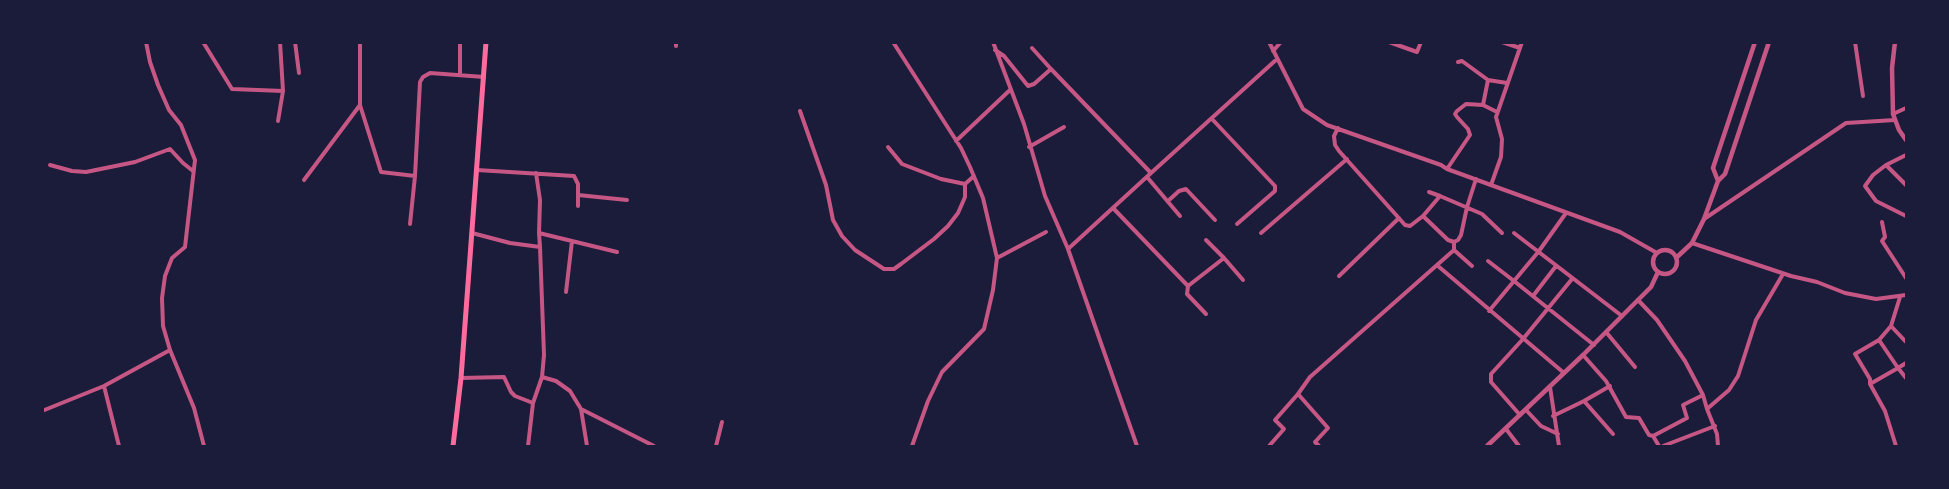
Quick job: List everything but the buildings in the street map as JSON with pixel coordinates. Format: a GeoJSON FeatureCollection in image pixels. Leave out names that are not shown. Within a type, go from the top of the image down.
{"type":"FeatureCollection","features":[{"type":"Feature","properties":{"kind":"main road"},"geometry":{"type":"LineString","coordinates":[[453,446],[461,378],[486,42]]}},
{"type":"Feature","properties":{"kind":"street"},"geometry":{"type":"LineString","coordinates":[[146,42],[150,62],[158,85],[169,110],[181,125],[194,160],[185,247],[172,258],[165,276],[162,298],[163,326],[170,350],[194,408],[204,446]]}},
{"type":"Feature","properties":{"kind":"street"},"geometry":{"type":"LineString","coordinates":[[202,42],[232,89],[283,91]]}},
{"type":"Feature","properties":{"kind":"street"},"geometry":{"type":"LineString","coordinates":[[278,122],[283,91],[280,42]]}},
{"type":"Feature","properties":{"kind":"street"},"geometry":{"type":"LineString","coordinates":[[295,42],[300,72]]}},
{"type":"Feature","properties":{"kind":"street"},"geometry":{"type":"LineString","coordinates":[[360,42],[360,105],[382,172],[415,176]]}},
{"type":"Feature","properties":{"kind":"street"},"geometry":{"type":"LineString","coordinates":[[460,42],[460,75]]}},
{"type":"Feature","properties":{"kind":"street"},"geometry":{"type":"LineString","coordinates":[[894,42],[961,148],[983,198],[997,258],[984,329],[942,372],[928,401],[912,446]]}},
{"type":"Feature","properties":{"kind":"street"},"geometry":{"type":"LineString","coordinates":[[992,42],[1024,124],[1029,147],[1045,196],[1068,249],[1137,446]]}},
{"type":"Feature","properties":{"kind":"street"},"geometry":{"type":"LineString","coordinates":[[1269,42],[1303,109],[1327,125],[1441,165],[1447,169],[1620,232],[1657,253]]}},
{"type":"Feature","properties":{"kind":"street"},"geometry":{"type":"LineString","coordinates":[[1273,51],[1281,42]]}},
{"type":"Feature","properties":{"kind":"street"},"geometry":{"type":"LineString","coordinates":[[1389,42],[1417,52],[1421,42]]}},
{"type":"Feature","properties":{"kind":"street"},"geometry":{"type":"LineString","coordinates":[[1502,42],[1520,48]]}},
{"type":"Feature","properties":{"kind":"street"},"geometry":{"type":"LineString","coordinates":[[1491,185],[1501,157],[1502,139],[1496,117],[1497,112],[1522,42]]}},
{"type":"Feature","properties":{"kind":"street"},"geometry":{"type":"LineString","coordinates":[[1718,181],[1714,168],[1755,42]]}},
{"type":"Feature","properties":{"kind":"street"},"geometry":{"type":"LineString","coordinates":[[1676,258],[1692,244],[1704,219],[1718,181],[1725,174],[1769,42]]}},
{"type":"Feature","properties":{"kind":"street"},"geometry":{"type":"LineString","coordinates":[[1855,42],[1863,96]]}},
{"type":"Feature","properties":{"kind":"street"},"geometry":{"type":"LineString","coordinates":[[1895,42],[1892,68],[1893,114],[1906,140]]}},
{"type":"Feature","properties":{"kind":"street"},"geometry":{"type":"LineString","coordinates":[[1032,48],[1151,173]]}},
{"type":"Feature","properties":{"kind":"street"},"geometry":{"type":"LineString","coordinates":[[995,50],[1004,56],[1028,86],[1034,84],[1051,69]]}},
{"type":"Feature","properties":{"kind":"street"},"geometry":{"type":"LineString","coordinates":[[1068,249],[1277,59]]}},
{"type":"Feature","properties":{"kind":"street"},"geometry":{"type":"LineString","coordinates":[[1458,62],[1462,61],[1488,80],[1507,83]]}},
{"type":"Feature","properties":{"kind":"street"},"geometry":{"type":"LineString","coordinates":[[410,224],[415,176],[420,82],[422,77],[430,74],[484,77]]}},
{"type":"Feature","properties":{"kind":"street"},"geometry":{"type":"LineString","coordinates":[[1483,105],[1488,80]]}},
{"type":"Feature","properties":{"kind":"street"},"geometry":{"type":"LineString","coordinates":[[956,141],[1010,90]]}},
{"type":"Feature","properties":{"kind":"street"},"geometry":{"type":"LineString","coordinates":[[1447,169],[1470,135],[1468,129],[1455,114],[1457,111],[1466,104],[1483,105],[1497,112]]}},
{"type":"Feature","properties":{"kind":"street"},"geometry":{"type":"LineString","coordinates":[[304,180],[360,105]]}},
{"type":"Feature","properties":{"kind":"street"},"geometry":{"type":"LineString","coordinates":[[1893,114],[1906,108]]}},
{"type":"Feature","properties":{"kind":"street"},"geometry":{"type":"LineString","coordinates":[[800,111],[821,168],[833,220],[842,236],[855,250],[884,269],[894,269],[948,226],[958,213],[965,197],[965,184],[974,176]]}},
{"type":"Feature","properties":{"kind":"street"},"geometry":{"type":"LineString","coordinates":[[1212,119],[1275,186],[1275,191],[1237,224]]}},
{"type":"Feature","properties":{"kind":"street"},"geometry":{"type":"LineString","coordinates":[[1704,219],[1846,123],[1895,120]]}},
{"type":"Feature","properties":{"kind":"street"},"geometry":{"type":"LineString","coordinates":[[1029,147],[1064,127]]}},
{"type":"Feature","properties":{"kind":"street"},"geometry":{"type":"LineString","coordinates":[[1338,128],[1334,136],[1335,145],[1408,226],[1423,216],[1440,196]]}},
{"type":"Feature","properties":{"kind":"street"},"geometry":{"type":"LineString","coordinates":[[888,147],[902,164],[942,179],[965,184]]}},
{"type":"Feature","properties":{"kind":"street"},"geometry":{"type":"LineString","coordinates":[[50,165],[72,171],[86,172],[135,162],[170,149],[193,171]]}},
{"type":"Feature","properties":{"kind":"street"},"geometry":{"type":"LineString","coordinates":[[1906,155],[1886,165],[1873,175],[1865,186],[1876,201],[1906,216]]}},
{"type":"Feature","properties":{"kind":"street"},"geometry":{"type":"LineString","coordinates":[[1261,233],[1347,159]]}},
{"type":"Feature","properties":{"kind":"street"},"geometry":{"type":"LineString","coordinates":[[1886,165],[1906,185]]}},
{"type":"Feature","properties":{"kind":"street"},"geometry":{"type":"LineString","coordinates":[[477,170],[536,172],[574,176],[578,184],[578,206]]}},
{"type":"Feature","properties":{"kind":"street"},"geometry":{"type":"LineString","coordinates":[[528,446],[533,403],[542,377],[544,355],[539,233],[540,200],[536,172]]}},
{"type":"Feature","properties":{"kind":"street"},"geometry":{"type":"LineString","coordinates":[[1147,177],[1180,216]]}},
{"type":"Feature","properties":{"kind":"street"},"geometry":{"type":"LineString","coordinates":[[1454,242],[1461,235],[1467,206],[1476,179]]}},
{"type":"Feature","properties":{"kind":"street"},"geometry":{"type":"LineString","coordinates":[[1168,201],[1179,191],[1186,189],[1215,220]]}},
{"type":"Feature","properties":{"kind":"street"},"geometry":{"type":"LineString","coordinates":[[1429,192],[1467,206],[1485,217],[1502,233]]}},
{"type":"Feature","properties":{"kind":"street"},"geometry":{"type":"LineString","coordinates":[[578,195],[627,200]]}},
{"type":"Feature","properties":{"kind":"street"},"geometry":{"type":"LineString","coordinates":[[1113,208],[1188,286]]}},
{"type":"Feature","properties":{"kind":"street"},"geometry":{"type":"LineString","coordinates":[[1490,311],[1539,251],[1566,213]]}},
{"type":"Feature","properties":{"kind":"street"},"geometry":{"type":"LineString","coordinates":[[1423,216],[1448,240],[1454,242]]}},
{"type":"Feature","properties":{"kind":"street"},"geometry":{"type":"LineString","coordinates":[[1339,276],[1399,218]]}},
{"type":"Feature","properties":{"kind":"street"},"geometry":{"type":"LineString","coordinates":[[1882,222],[1885,237],[1882,241],[1906,278]]}},
{"type":"Feature","properties":{"kind":"street"},"geometry":{"type":"LineString","coordinates":[[997,258],[1046,232]]}},
{"type":"Feature","properties":{"kind":"street"},"geometry":{"type":"LineString","coordinates":[[539,233],[617,252]]}},
{"type":"Feature","properties":{"kind":"street"},"geometry":{"type":"LineString","coordinates":[[1514,233],[1622,316]]}},
{"type":"Feature","properties":{"kind":"street"},"geometry":{"type":"LineString","coordinates":[[472,234],[510,243],[540,246]]}},
{"type":"Feature","properties":{"kind":"street"},"geometry":{"type":"LineString","coordinates":[[1206,240],[1243,280]]}},
{"type":"Feature","properties":{"kind":"street"},"geometry":{"type":"LineString","coordinates":[[566,292],[572,241]]}},
{"type":"Feature","properties":{"kind":"street"},"geometry":{"type":"LineString","coordinates":[[1269,446],[1284,429],[1275,420],[1310,377],[1438,266],[1454,250],[1454,242]]}},
{"type":"Feature","properties":{"kind":"street"},"geometry":{"type":"LineString","coordinates":[[1692,244],[1783,274],[1860,296],[1876,299],[1906,295]]}},
{"type":"Feature","properties":{"kind":"street"},"geometry":{"type":"LineString","coordinates":[[1454,250],[1472,266]]}},
{"type":"Feature","properties":{"kind":"street"},"geometry":{"type":"LineString","coordinates":[[1489,446],[1584,355],[1651,287],[1658,272],[1653,261],[1657,253],[1666,250],[1673,253],[1676,258],[1674,270],[1666,274],[1658,272]]}},
{"type":"Feature","properties":{"kind":"street"},"geometry":{"type":"LineString","coordinates":[[1206,314],[1187,294],[1188,286],[1224,258]]}},
{"type":"Feature","properties":{"kind":"street"},"geometry":{"type":"LineString","coordinates":[[1488,261],[1594,345]]}},
{"type":"Feature","properties":{"kind":"street"},"geometry":{"type":"LineString","coordinates":[[1438,266],[1564,373]]}},
{"type":"Feature","properties":{"kind":"street"},"geometry":{"type":"LineString","coordinates":[[1533,296],[1556,266]]}},
{"type":"Feature","properties":{"kind":"street"},"geometry":{"type":"LineString","coordinates":[[1707,410],[1729,390],[1738,376],[1756,320],[1783,274]]}},
{"type":"Feature","properties":{"kind":"street"},"geometry":{"type":"LineString","coordinates":[[1520,415],[1491,382],[1490,378],[1572,278]]}},
{"type":"Feature","properties":{"kind":"street"},"geometry":{"type":"LineString","coordinates":[[1896,446],[1885,411],[1855,354],[1879,340],[1891,326],[1900,296]]}},
{"type":"Feature","properties":{"kind":"street"},"geometry":{"type":"LineString","coordinates":[[1638,300],[1656,320],[1685,361],[1703,395],[1707,410],[1715,426],[1718,446]]}},
{"type":"Feature","properties":{"kind":"street"},"geometry":{"type":"LineString","coordinates":[[1891,326],[1906,342]]}},
{"type":"Feature","properties":{"kind":"street"},"geometry":{"type":"LineString","coordinates":[[1606,332],[1635,367]]}},
{"type":"Feature","properties":{"kind":"street"},"geometry":{"type":"LineString","coordinates":[[1879,340],[1906,378]]}},
{"type":"Feature","properties":{"kind":"street"},"geometry":{"type":"LineString","coordinates":[[42,410],[104,386],[170,350]]}},
{"type":"Feature","properties":{"kind":"street"},"geometry":{"type":"LineString","coordinates":[[1584,355],[1610,386],[1626,417],[1639,418],[1649,435],[1653,436],[1661,446],[1715,426]]}},
{"type":"Feature","properties":{"kind":"street"},"geometry":{"type":"LineString","coordinates":[[1870,384],[1906,363]]}},
{"type":"Feature","properties":{"kind":"street"},"geometry":{"type":"LineString","coordinates":[[461,378],[504,377],[515,396],[533,403]]}},
{"type":"Feature","properties":{"kind":"street"},"geometry":{"type":"LineString","coordinates":[[542,377],[556,381],[570,391],[581,409],[587,446]]}},
{"type":"Feature","properties":{"kind":"street"},"geometry":{"type":"LineString","coordinates":[[104,386],[119,446]]}},
{"type":"Feature","properties":{"kind":"street"},"geometry":{"type":"LineString","coordinates":[[1553,416],[1610,386]]}},
{"type":"Feature","properties":{"kind":"street"},"geometry":{"type":"LineString","coordinates":[[1550,387],[1559,446]]}},
{"type":"Feature","properties":{"kind":"street"},"geometry":{"type":"LineString","coordinates":[[1298,394],[1328,428],[1315,442],[1319,446]]}},
{"type":"Feature","properties":{"kind":"street"},"geometry":{"type":"LineString","coordinates":[[1653,436],[1687,418],[1683,405],[1703,395]]}},
{"type":"Feature","properties":{"kind":"street"},"geometry":{"type":"LineString","coordinates":[[1584,400],[1613,434]]}},
{"type":"Feature","properties":{"kind":"street"},"geometry":{"type":"LineString","coordinates":[[581,409],[654,446]]}},
{"type":"Feature","properties":{"kind":"street"},"geometry":{"type":"LineString","coordinates":[[1526,410],[1540,426],[1558,434]]}},
{"type":"Feature","properties":{"kind":"street"},"geometry":{"type":"LineString","coordinates":[[716,446],[722,422]]}},
{"type":"Feature","properties":{"kind":"street"},"geometry":{"type":"LineString","coordinates":[[1506,429],[1519,446]]}}]}
